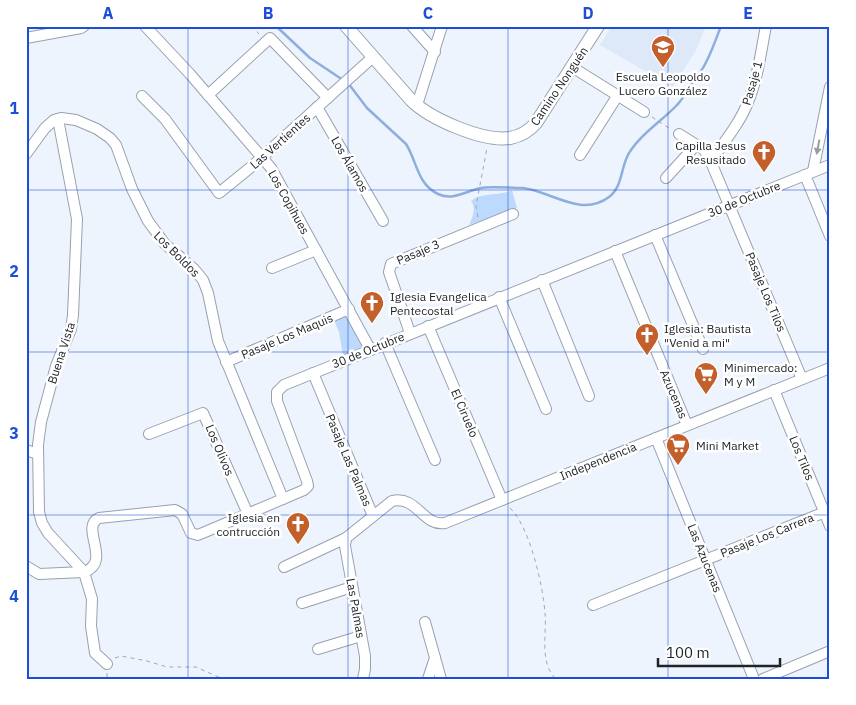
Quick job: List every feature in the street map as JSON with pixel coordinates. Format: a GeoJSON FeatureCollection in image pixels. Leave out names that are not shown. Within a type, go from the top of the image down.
{"type":"FeatureCollection","features":[{"type":"Feature","properties":{"kind":"main road","name":"Camino Nonguén"},"geometry":{"type":"LineString","coordinates":[[346,26],[417,106],[445,122],[489,136],[508,138],[520,135],[539,119],[598,26]]}},
{"type":"Feature","properties":{"kind":"street"},"geometry":{"type":"LineString","coordinates":[[26,38],[84,26]]}},
{"type":"Feature","properties":{"kind":"street","name":"Los Copihues"},"geometry":{"type":"LineString","coordinates":[[145,26],[208,95],[276,176],[370,349]]}},
{"type":"Feature","properties":{"kind":"street"},"geometry":{"type":"LineString","coordinates":[[412,26],[435,52]]}},
{"type":"Feature","properties":{"kind":"street"},"geometry":{"type":"LineString","coordinates":[[417,106],[442,26]]}},
{"type":"Feature","properties":{"kind":"street","name":"Pasaje 1"},"geometry":{"type":"LineString","coordinates":[[711,161],[749,102],[766,26]]}},
{"type":"Feature","properties":{"kind":"street"},"geometry":{"type":"LineString","coordinates":[[208,95],[268,40],[328,98]]}},
{"type":"Feature","properties":{"kind":"street","name":"Las Vertientes"},"geometry":{"type":"LineString","coordinates":[[142,96],[165,119],[219,193],[240,177],[373,58]]}},
{"type":"Feature","properties":{"kind":"street"},"geometry":{"type":"LineString","coordinates":[[572,66],[648,114]]}},
{"type":"Feature","properties":{"kind":"street"},"geometry":{"type":"LineString","coordinates":[[830,87],[809,173],[830,236]]}},
{"type":"Feature","properties":{"kind":"street"},"geometry":{"type":"LineString","coordinates":[[580,155],[618,95]]}},
{"type":"Feature","properties":{"kind":"street","name":"Los Álamos"},"geometry":{"type":"LineString","coordinates":[[317,107],[383,221]]}},
{"type":"Feature","properties":{"kind":"street"},"geometry":{"type":"LineString","coordinates":[[26,154],[45,128],[58,119]]}},
{"type":"Feature","properties":{"kind":"street","name":"Los Boldos"},"geometry":{"type":"LineString","coordinates":[[58,119],[69,119],[91,126],[103,133],[116,145],[132,189],[148,221],[165,244],[194,269],[203,280],[208,293],[214,328],[226,362],[283,500]]}},
{"type":"Feature","properties":{"kind":"street","name":"Buena Vista"},"geometry":{"type":"LineString","coordinates":[[58,119],[77,219],[73,320],[50,387],[41,422],[38,454],[39,512],[42,523],[48,533],[84,572]]}},
{"type":"Feature","properties":{"kind":"street"},"geometry":{"type":"LineString","coordinates":[[674,131],[706,152],[729,205]]}},
{"type":"Feature","properties":{"kind":"street"},"geometry":{"type":"LineString","coordinates":[[666,178],[696,145]]}},
{"type":"Feature","properties":{"kind":"street","name":"30 de Octubre"},"geometry":{"type":"LineString","coordinates":[[84,572],[92,568],[96,561],[92,526],[93,522],[97,519],[175,510],[182,514],[191,533],[198,534],[304,490],[308,483],[276,401],[279,389],[284,385],[830,165]]}},
{"type":"Feature","properties":{"kind":"street","name":"Pasaje Los Tilos"},"geometry":{"type":"LineString","coordinates":[[729,205],[802,379]]}},
{"type":"Feature","properties":{"kind":"street","name":"Pasaje 3"},"geometry":{"type":"LineString","coordinates":[[410,333],[388,272],[390,264],[513,214]]}},
{"type":"Feature","properties":{"kind":"street"},"geometry":{"type":"LineString","coordinates":[[655,235],[703,349]]}},
{"type":"Feature","properties":{"kind":"street"},"geometry":{"type":"LineString","coordinates":[[272,268],[316,250]]}},
{"type":"Feature","properties":{"kind":"street","name":"Azucenas"},"geometry":{"type":"LineString","coordinates":[[614,251],[687,425]]}},
{"type":"Feature","properties":{"kind":"street"},"geometry":{"type":"LineString","coordinates":[[542,280],[589,396]]}},
{"type":"Feature","properties":{"kind":"street"},"geometry":{"type":"LineString","coordinates":[[499,297],[546,409]]}},
{"type":"Feature","properties":{"kind":"street","name":"Pasaje Los Maquis"},"geometry":{"type":"LineString","coordinates":[[226,362],[348,309]]}},
{"type":"Feature","properties":{"kind":"street","name":"El Ciruelo"},"geometry":{"type":"LineString","coordinates":[[428,326],[502,500]]}},
{"type":"Feature","properties":{"kind":"street"},"geometry":{"type":"LineString","coordinates":[[386,343],[435,460]]}},
{"type":"Feature","properties":{"kind":"street","name":"Independencia"},"geometry":{"type":"LineString","coordinates":[[373,516],[389,503],[401,500],[413,505],[430,521],[441,524],[830,368]]}},
{"type":"Feature","properties":{"kind":"street","name":"Pasaje Las Palmas"},"geometry":{"type":"LineString","coordinates":[[313,373],[373,516],[346,538]]}},
{"type":"Feature","properties":{"kind":"street","name":"Los Tilos"},"geometry":{"type":"LineString","coordinates":[[774,390],[827,511],[830,526]]}},
{"type":"Feature","properties":{"kind":"street","name":"Los Olivos"},"geometry":{"type":"LineString","coordinates":[[149,434],[203,413],[248,514]]}},
{"type":"Feature","properties":{"kind":"street","name":"Las Azucenas"},"geometry":{"type":"LineString","coordinates":[[656,438],[754,679]]}},
{"type":"Feature","properties":{"kind":"street"},"geometry":{"type":"LineString","coordinates":[[26,450],[38,454]]}},
{"type":"Feature","properties":{"kind":"street","name":"Pasaje Los Carrera"},"geometry":{"type":"LineString","coordinates":[[593,605],[827,511]]}},
{"type":"Feature","properties":{"kind":"street"},"geometry":{"type":"LineString","coordinates":[[284,567],[346,538]]}},
{"type":"Feature","properties":{"kind":"street","name":"Las Palmas"},"geometry":{"type":"LineString","coordinates":[[346,538],[345,546],[365,656],[363,679]]}},
{"type":"Feature","properties":{"kind":"street"},"geometry":{"type":"LineString","coordinates":[[26,566],[39,574],[84,572],[92,599],[90,626],[95,653],[107,664]]}},
{"type":"Feature","properties":{"kind":"street"},"geometry":{"type":"LineString","coordinates":[[302,603],[352,588]]}},
{"type":"Feature","properties":{"kind":"street"},"geometry":{"type":"LineString","coordinates":[[425,622],[441,679]]}},
{"type":"Feature","properties":{"kind":"street"},"geometry":{"type":"LineString","coordinates":[[318,649],[361,636]]}},
{"type":"Feature","properties":{"kind":"street"},"geometry":{"type":"LineString","coordinates":[[763,679],[830,651]]}},
{"type":"Feature","properties":{"kind":"street"},"geometry":{"type":"LineString","coordinates":[[428,679],[435,657]]}},
{"type":"Feature","properties":{"kind":"path"},"geometry":{"type":"LineString","coordinates":[[251,26],[268,40]]}},
{"type":"Feature","properties":{"kind":"path"},"geometry":{"type":"LineString","coordinates":[[648,114],[674,131]]}},
{"type":"Feature","properties":{"kind":"path"},"geometry":{"type":"LineString","coordinates":[[476,206],[489,136]]}},
{"type":"Feature","properties":{"kind":"path"},"geometry":{"type":"LineString","coordinates":[[502,500],[516,514],[529,544],[540,580],[546,634],[545,656],[549,672],[556,679]]}},
{"type":"Feature","properties":{"kind":"path"},"geometry":{"type":"LineString","coordinates":[[107,664],[121,656],[167,667],[196,667],[223,679]]}},
{"type":"Feature","properties":{"kind":"shaded area","name":"Escuela Leopoldo Lucero González"},"geometry":{"type":"Polygon","coordinates":[[[612,26],[706,26],[696,50],[673,87],[600,45],[612,26]]]}},
{"type":"Feature","properties":{"kind":"shaded area"},"geometry":{"type":"Polygon","coordinates":[[[512,190],[517,208],[469,225],[474,210],[471,201],[480,196],[512,190]]]}},
{"type":"Feature","properties":{"kind":"shaded area"},"geometry":{"type":"Polygon","coordinates":[[[348,312],[368,348],[343,356],[339,332],[334,320],[348,312]]]}},
{"type":"Feature","properties":{"kind":"waterway"},"geometry":{"type":"LineString","coordinates":[[276,26],[310,58],[343,80]]}},
{"type":"Feature","properties":{"kind":"waterway"},"geometry":{"type":"LineString","coordinates":[[348,83],[367,108],[406,144],[418,172],[431,190],[438,194],[454,196],[484,187],[523,188],[534,190],[566,202],[588,205],[598,203],[614,192],[631,150],[682,99],[707,61],[721,26]]}},
{"type":"Feature","properties":{"kind":"place","name":"Escuela Leopoldo Lucero González"},"geometry":{"type":"Point","coordinates":[663,68]}},
{"type":"Feature","properties":{"kind":"place","name":"Capilla Jesus Resusitado"},"geometry":{"type":"Point","coordinates":[764,173]}},
{"type":"Feature","properties":{"kind":"place","name":"Iglesia Evangelica Pentecostal"},"geometry":{"type":"Point","coordinates":[372,324]}},
{"type":"Feature","properties":{"kind":"place","name":"Iglesia: Bautista \"Venid a mi\""},"geometry":{"type":"Point","coordinates":[647,356]}},
{"type":"Feature","properties":{"kind":"place","name":"Minimercado: M y M"},"geometry":{"type":"Point","coordinates":[706,395]}},
{"type":"Feature","properties":{"kind":"place","name":"Mini Market"},"geometry":{"type":"Point","coordinates":[678,466]}},
{"type":"Feature","properties":{"kind":"place","name":"Iglesia en contrucción"},"geometry":{"type":"Point","coordinates":[298,545]}}]}
